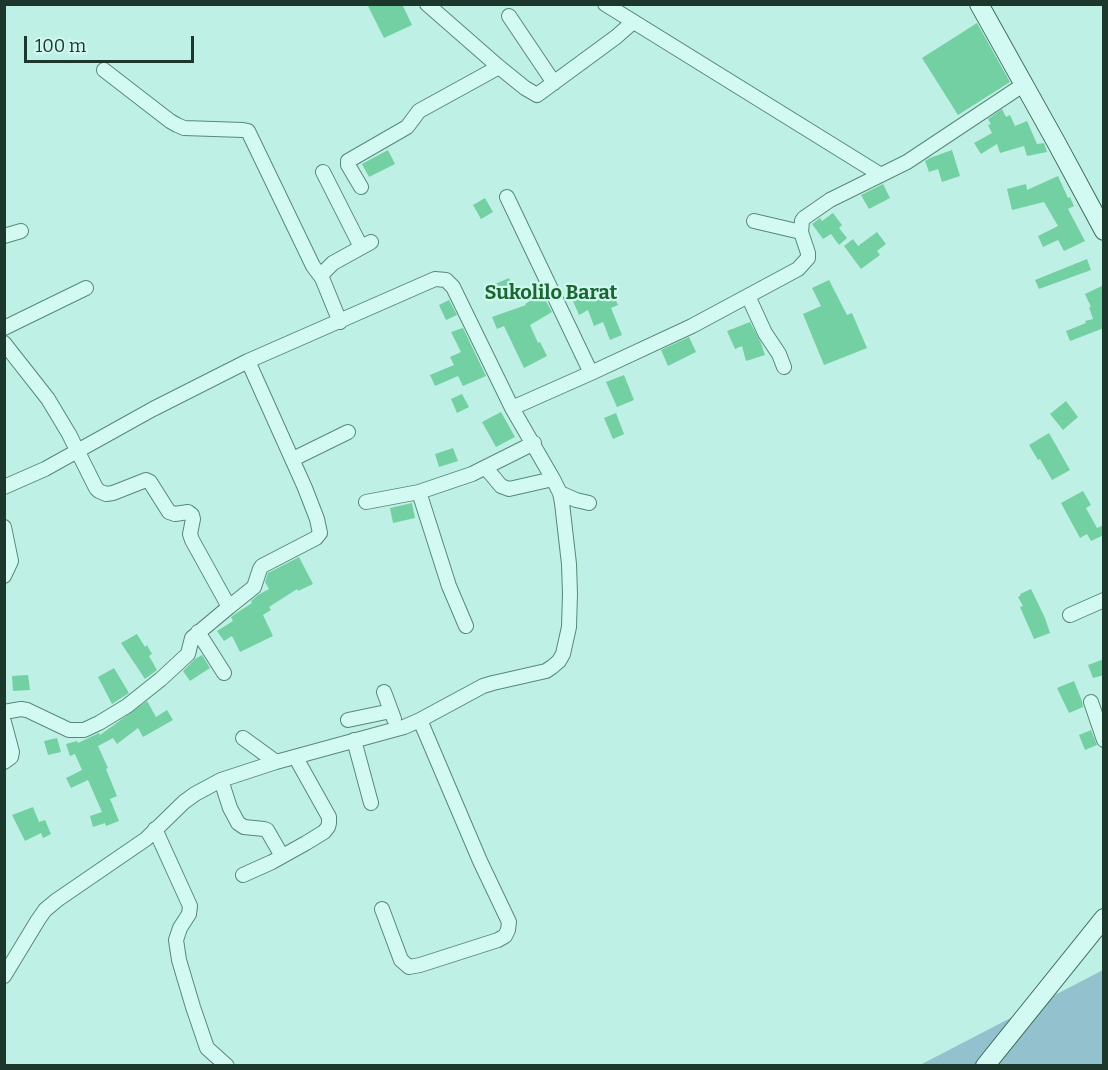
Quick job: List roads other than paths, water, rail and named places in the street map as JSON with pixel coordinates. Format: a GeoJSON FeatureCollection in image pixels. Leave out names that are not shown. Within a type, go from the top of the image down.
{"type":"FeatureCollection","features":[{"type":"Feature","properties":{"kind":"main road"},"geometry":{"type":"LineString","coordinates":[[979,4],[1104,231]]}},
{"type":"Feature","properties":{"kind":"main road"},"geometry":{"type":"LineString","coordinates":[[985,1065],[1104,918]]}},
{"type":"Feature","properties":{"kind":"street"},"geometry":{"type":"LineString","coordinates":[[427,4],[535,95],[616,38],[633,22]]}},
{"type":"Feature","properties":{"kind":"street"},"geometry":{"type":"LineString","coordinates":[[605,4],[881,175]]}},
{"type":"Feature","properties":{"kind":"street"},"geometry":{"type":"LineString","coordinates":[[509,16],[554,83]]}},
{"type":"Feature","properties":{"kind":"street"},"geometry":{"type":"LineString","coordinates":[[361,187],[348,161],[407,127],[419,111],[499,67]]}},
{"type":"Feature","properties":{"kind":"street"},"geometry":{"type":"LineString","coordinates":[[104,70],[170,121],[184,128],[246,130],[248,132],[312,266],[322,278],[339,321]]}},
{"type":"Feature","properties":{"kind":"street"},"geometry":{"type":"LineString","coordinates":[[512,408],[692,326],[798,269],[807,260],[808,253],[801,232],[804,218],[830,200],[928,150],[1023,85]]}},
{"type":"Feature","properties":{"kind":"street"},"geometry":{"type":"LineString","coordinates":[[322,278],[323,273],[333,263],[366,245],[323,172]]}},
{"type":"Feature","properties":{"kind":"street"},"geometry":{"type":"LineString","coordinates":[[507,197],[591,373]]}},
{"type":"Feature","properties":{"kind":"street"},"geometry":{"type":"LineString","coordinates":[[754,221],[801,232]]}},
{"type":"Feature","properties":{"kind":"street"},"geometry":{"type":"LineString","coordinates":[[4,236],[21,231]]}},
{"type":"Feature","properties":{"kind":"street"},"geometry":{"type":"LineString","coordinates":[[4,487],[45,469],[153,409],[248,361],[425,283],[439,279],[446,280],[453,287],[512,408],[534,443],[560,493],[566,528],[570,594],[569,627],[565,648],[559,661],[552,667],[546,671],[493,682],[420,720],[397,729],[276,762],[221,780],[189,798],[140,843],[45,910],[4,976]]}},
{"type":"Feature","properties":{"kind":"street"},"geometry":{"type":"LineString","coordinates":[[4,328],[86,288]]}},
{"type":"Feature","properties":{"kind":"street"},"geometry":{"type":"LineString","coordinates":[[748,296],[784,367]]}},
{"type":"Feature","properties":{"kind":"street"},"geometry":{"type":"LineString","coordinates":[[5,345],[48,399],[78,450],[96,488],[103,494],[113,493],[148,480],[169,512],[175,514],[188,512],[193,516],[190,534],[192,540],[229,607]]}},
{"type":"Feature","properties":{"kind":"street"},"geometry":{"type":"LineString","coordinates":[[4,712],[27,710],[69,730],[84,730],[99,723],[127,706],[188,654],[190,641],[198,632],[254,587],[262,566],[319,535],[317,519],[248,361]]}},
{"type":"Feature","properties":{"kind":"street"},"geometry":{"type":"LineString","coordinates":[[292,459],[348,432]]}},
{"type":"Feature","properties":{"kind":"street"},"geometry":{"type":"LineString","coordinates":[[366,502],[419,492],[486,468],[534,443]]}},
{"type":"Feature","properties":{"kind":"street"},"geometry":{"type":"LineString","coordinates":[[486,468],[501,486],[509,489],[553,479]]}},
{"type":"Feature","properties":{"kind":"street"},"geometry":{"type":"LineString","coordinates":[[419,492],[449,586],[466,627]]}},
{"type":"Feature","properties":{"kind":"street"},"geometry":{"type":"LineString","coordinates":[[560,493],[589,503]]}},
{"type":"Feature","properties":{"kind":"street"},"geometry":{"type":"LineString","coordinates":[[4,527],[11,561],[4,576]]}},
{"type":"Feature","properties":{"kind":"street"},"geometry":{"type":"LineString","coordinates":[[1070,615],[1104,600]]}},
{"type":"Feature","properties":{"kind":"street"},"geometry":{"type":"LineString","coordinates":[[198,632],[224,673]]}},
{"type":"Feature","properties":{"kind":"street"},"geometry":{"type":"LineString","coordinates":[[384,692],[397,729]]}},
{"type":"Feature","properties":{"kind":"street"},"geometry":{"type":"LineString","coordinates":[[1091,702],[1104,740]]}},
{"type":"Feature","properties":{"kind":"street"},"geometry":{"type":"LineString","coordinates":[[348,720],[391,711]]}},
{"type":"Feature","properties":{"kind":"street"},"geometry":{"type":"LineString","coordinates":[[382,909],[401,960],[409,967],[498,940],[505,936],[508,930],[509,922],[480,861],[420,720]]}},
{"type":"Feature","properties":{"kind":"street"},"geometry":{"type":"LineString","coordinates":[[4,722],[12,752],[11,757],[4,762]]}},
{"type":"Feature","properties":{"kind":"street"},"geometry":{"type":"LineString","coordinates":[[243,738],[276,762]]}},
{"type":"Feature","properties":{"kind":"street"},"geometry":{"type":"LineString","coordinates":[[354,740],[371,803]]}},
{"type":"Feature","properties":{"kind":"street"},"geometry":{"type":"LineString","coordinates":[[243,875],[324,832],[329,823],[329,817],[296,758]]}},
{"type":"Feature","properties":{"kind":"street"},"geometry":{"type":"LineString","coordinates":[[221,780],[230,808],[238,823],[242,827],[264,828],[282,856]]}},
{"type":"Feature","properties":{"kind":"street"},"geometry":{"type":"LineString","coordinates":[[155,830],[190,906],[189,914],[176,940],[179,960],[193,1007],[207,1048],[227,1065]]}},
{"type":"Feature","properties":{"kind":"district","name":"Sukolilo Barat"},"geometry":{"type":"Point","coordinates":[551,293]}}]}
